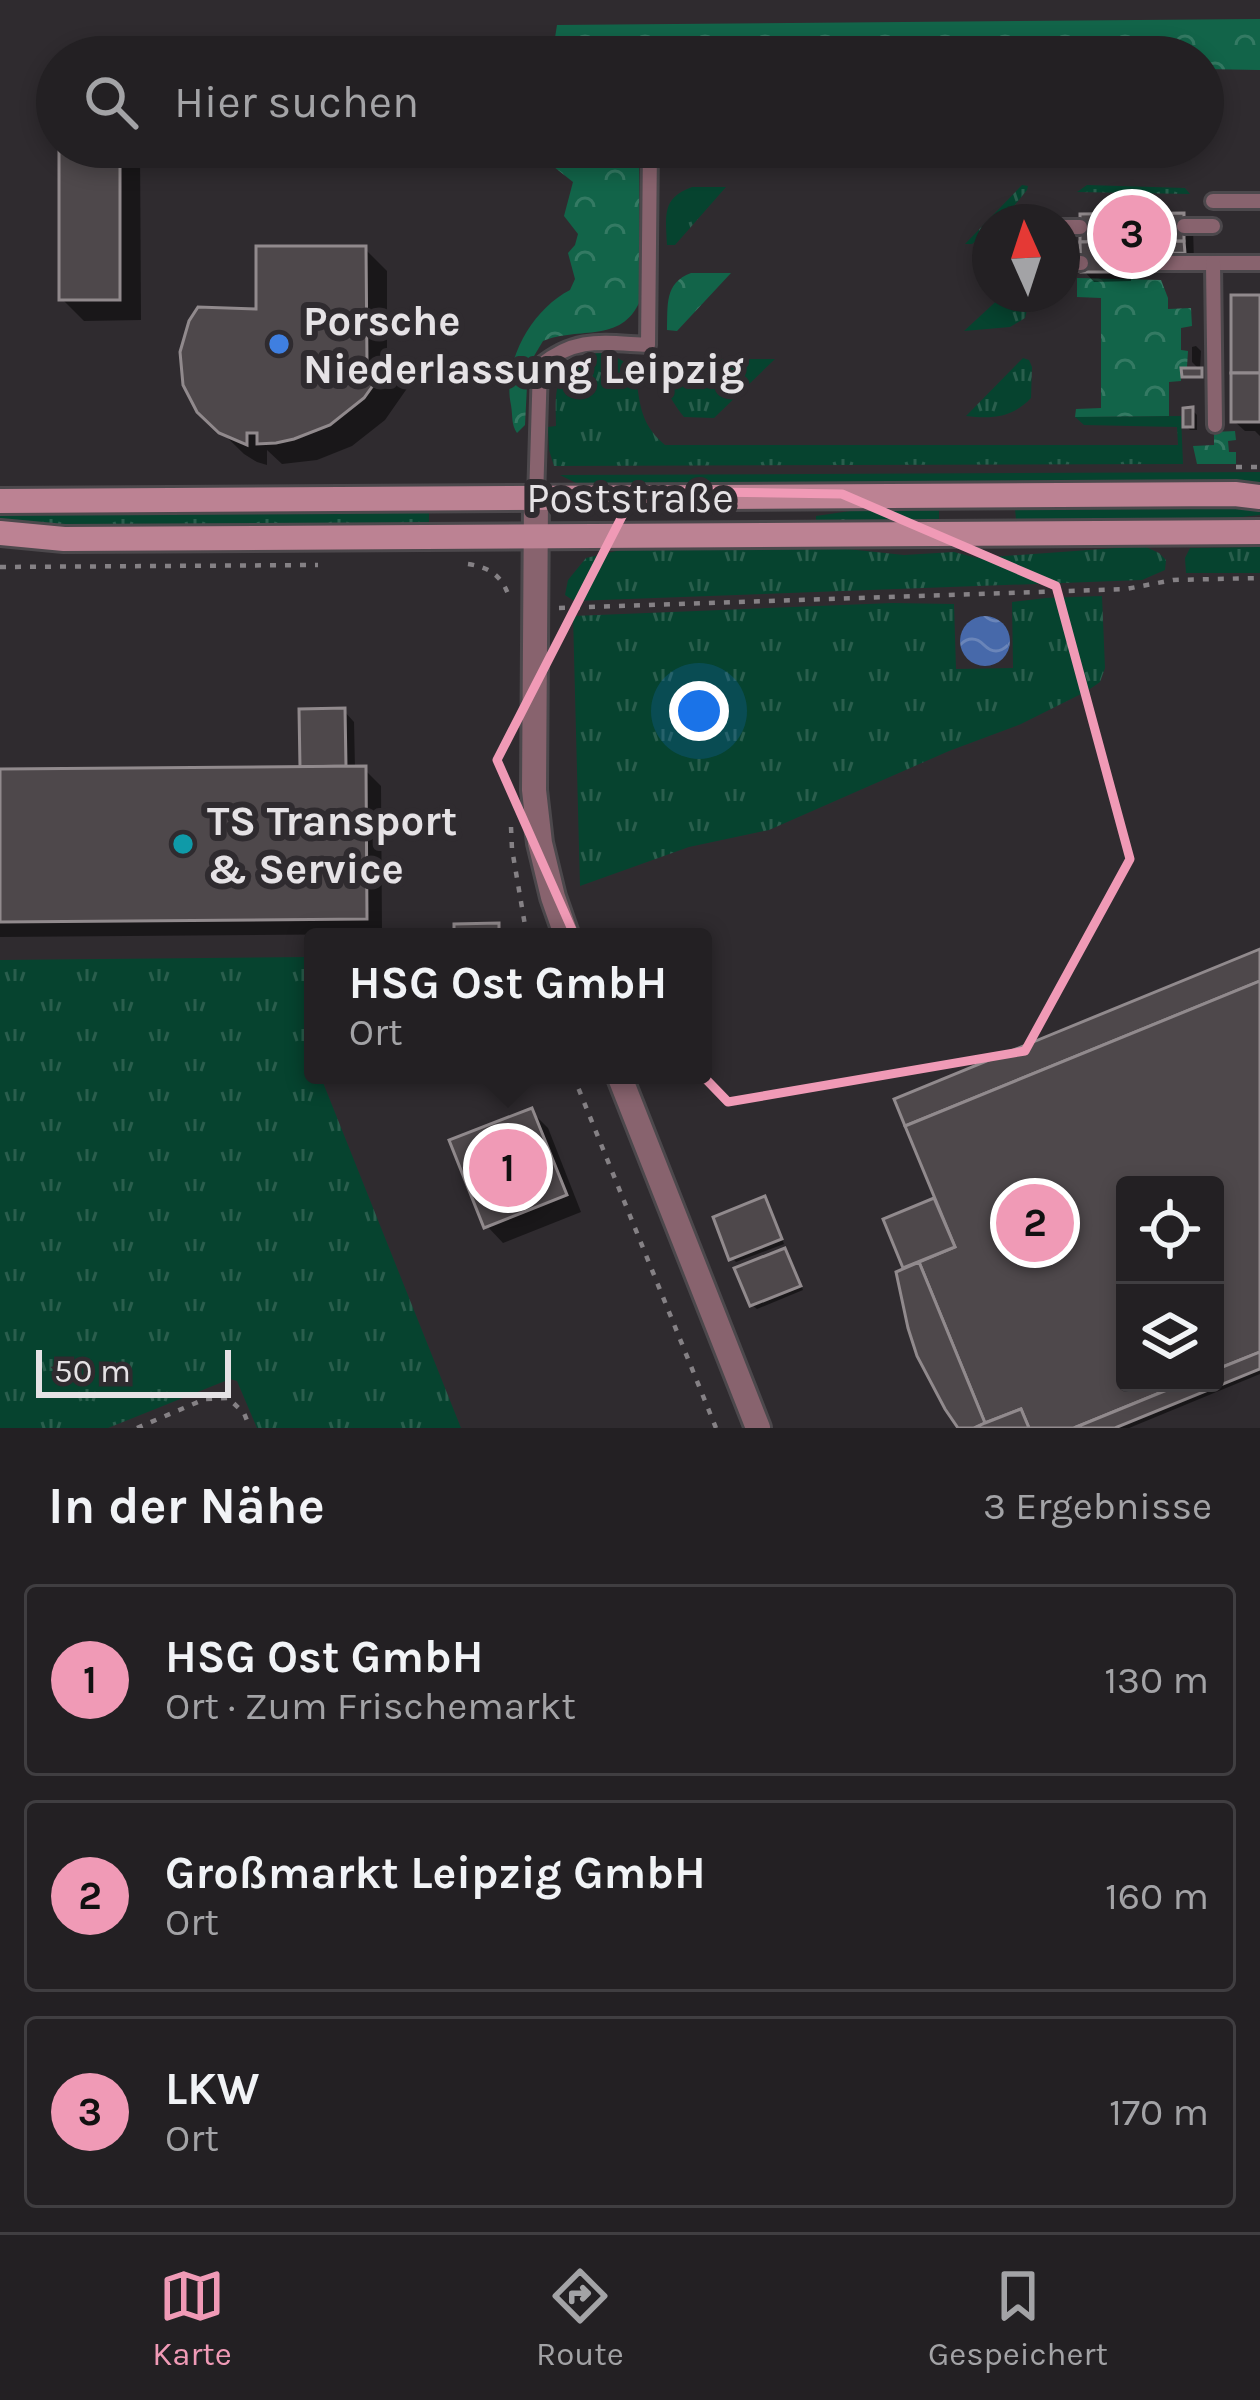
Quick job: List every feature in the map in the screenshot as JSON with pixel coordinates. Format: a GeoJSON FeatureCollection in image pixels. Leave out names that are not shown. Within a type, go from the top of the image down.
{"type":"FeatureCollection","features":[{"type":"Feature","properties":{"kind":"street","name":"Poststraße"},"geometry":{"type":"LineString","coordinates":[[0,501],[1260,496]]}},
{"type":"Feature","properties":{"kind":"street"},"geometry":{"type":"LineString","coordinates":[[536,499],[537,536],[524,608],[536,808],[540,843],[564,928]]}},
{"type":"Feature","properties":{"kind":"street","name":"Poststraße"},"geometry":{"type":"LineString","coordinates":[[0,533],[64,538],[1260,532]]}},
{"type":"Feature","properties":{"kind":"street"},"geometry":{"type":"LineString","coordinates":[[623,1084],[758,1428]]}},
{"type":"Feature","properties":{"kind":"lane"},"geometry":{"type":"LineString","coordinates":[[536,499],[540,366],[561,349],[597,343],[648,345],[650,168]]}},
{"type":"Feature","properties":{"kind":"lane"},"geometry":{"type":"LineString","coordinates":[[1213,201],[1260,201]]}},
{"type":"Feature","properties":{"kind":"lane"},"geometry":{"type":"LineString","coordinates":[[1184,226],[1213,226]]}},
{"type":"Feature","properties":{"kind":"lane"},"geometry":{"type":"LineString","coordinates":[[1122,263],[1260,263]]}},
{"type":"Feature","properties":{"kind":"lane"},"geometry":{"type":"LineString","coordinates":[[1213,263],[1215,425]]}},
{"type":"Feature","properties":{"kind":"path"},"geometry":{"type":"LineString","coordinates":[[469,564],[493,572],[524,608],[1126,590],[1173,580],[1260,578]]}},
{"type":"Feature","properties":{"kind":"path"},"geometry":{"type":"LineString","coordinates":[[0,567],[338,565]]}},
{"type":"Feature","properties":{"kind":"path"},"geometry":{"type":"LineString","coordinates":[[577,1084],[716,1428]]}},
{"type":"Feature","properties":{"kind":"path"},"geometry":{"type":"LineString","coordinates":[[137,1428],[206,1399],[228,1398],[244,1413],[250,1428]]}},
{"type":"Feature","properties":{"kind":"highlighted area"},"geometry":{"type":"Polygon","coordinates":[[[635,491],[842,494],[1056,586],[1130,859],[1025,1051],[728,1102],[581,950],[497,760],[635,491]]]}},
{"type":"Feature","properties":{"kind":"green space"},"geometry":{"type":"Polygon","coordinates":[[[1260,19],[1260,70],[1224,69],[1224,36],[555,36],[557,25],[1260,19]]]}},
{"type":"Feature","properties":{"kind":"green space"},"geometry":{"type":"Polygon","coordinates":[[[555,168],[639,168],[640,301],[632,314],[611,329],[543,341],[528,366],[525,425],[517,433],[509,389],[515,355],[543,310],[570,290],[575,279],[568,253],[578,234],[564,216],[573,182],[555,168]]]}},
{"type":"Feature","properties":{"kind":"green space"},"geometry":{"type":"Polygon","coordinates":[[[1022,185],[1028,186],[1016,204],[1004,204],[1022,185]]]}},
{"type":"Feature","properties":{"kind":"green space"},"geometry":{"type":"Polygon","coordinates":[[[1087,185],[1185,188],[1190,194],[1077,192],[1087,185]]]}},
{"type":"Feature","properties":{"kind":"green space"},"geometry":{"type":"Polygon","coordinates":[[[692,187],[726,187],[675,245],[667,245],[670,203],[692,187]]]}},
{"type":"Feature","properties":{"kind":"green space"},"geometry":{"type":"Polygon","coordinates":[[[691,273],[731,273],[677,331],[667,330],[672,289],[691,273]]]}},
{"type":"Feature","properties":{"kind":"green space"},"geometry":{"type":"Polygon","coordinates":[[[1080,278],[1161,280],[1168,309],[1191,308],[1192,326],[1181,328],[1187,367],[1181,367],[1181,381],[1169,382],[1169,416],[1075,417],[1076,409],[1101,408],[1101,298],[1080,297],[1080,278]]]}},
{"type":"Feature","properties":{"kind":"green space"},"geometry":{"type":"Polygon","coordinates":[[[985,312],[1026,312],[1010,327],[964,331],[985,312]]]}},
{"type":"Feature","properties":{"kind":"green space"},"geometry":{"type":"Polygon","coordinates":[[[601,352],[634,368],[645,419],[665,445],[1178,445],[1177,427],[1084,425],[1075,417],[1181,416],[1183,464],[554,466],[548,427],[556,426],[560,377],[574,362],[601,352]]]}},
{"type":"Feature","properties":{"kind":"green space"},"geometry":{"type":"Polygon","coordinates":[[[1023,358],[1032,367],[1031,398],[1001,416],[966,416],[1023,358]]]}},
{"type":"Feature","properties":{"kind":"green space"},"geometry":{"type":"Polygon","coordinates":[[[673,359],[775,359],[714,418],[684,417],[678,410],[667,383],[673,359]]]}},
{"type":"Feature","properties":{"kind":"green space"},"geometry":{"type":"Polygon","coordinates":[[[1235,431],[1236,440],[1228,441],[1229,452],[1236,452],[1236,464],[1197,464],[1193,446],[1214,445],[1214,432],[1235,431]]]}},
{"type":"Feature","properties":{"kind":"green space"},"geometry":{"type":"Polygon","coordinates":[[[1260,472],[1260,485],[1195,481],[576,483],[560,475],[1260,472]]]}},
{"type":"Feature","properties":{"kind":"green space"},"geometry":{"type":"Polygon","coordinates":[[[1260,508],[1260,515],[1223,519],[1016,519],[1015,509],[1260,508]]]}},
{"type":"Feature","properties":{"kind":"green space"},"geometry":{"type":"Polygon","coordinates":[[[939,509],[939,521],[816,522],[816,516],[857,510],[939,509]]]}},
{"type":"Feature","properties":{"kind":"green space"},"geometry":{"type":"Polygon","coordinates":[[[429,512],[429,523],[0,525],[0,514],[429,512]]]}},
{"type":"Feature","properties":{"kind":"green space"},"geometry":{"type":"Polygon","coordinates":[[[1144,546],[1166,560],[1165,570],[1142,580],[574,601],[565,595],[568,580],[586,558],[625,549],[847,549],[904,555],[954,552],[977,558],[1144,546]]]}},
{"type":"Feature","properties":{"kind":"green space"},"geometry":{"type":"Polygon","coordinates":[[[1260,547],[1260,573],[1186,573],[1190,548],[1260,547]]]}},
{"type":"Feature","properties":{"kind":"green space"},"geometry":{"type":"Polygon","coordinates":[[[1102,596],[1105,668],[1100,682],[1087,691],[1021,724],[769,830],[689,847],[580,886],[573,616],[954,604],[956,669],[1013,668],[1012,602],[1102,596]]]}},
{"type":"Feature","properties":{"kind":"green space"},"geometry":{"type":"Polygon","coordinates":[[[304,957],[304,1084],[324,1084],[461,1428],[257,1428],[237,1381],[230,1379],[108,1428],[0,1428],[0,960],[304,957]]]}},
{"type":"Feature","properties":{"kind":"water"},"geometry":{"type":"Polygon","coordinates":[[[985,616],[1002,624],[1010,641],[1002,658],[985,666],[968,658],[960,641],[968,624],[985,616]]]}},
{"type":"Feature","properties":{"kind":"building"},"geometry":{"type":"Polygon","coordinates":[[[59,168],[120,168],[120,300],[59,300],[59,168]]]}},
{"type":"Feature","properties":{"kind":"building"},"geometry":{"type":"Polygon","coordinates":[[[1184,213],[1184,241],[1080,242],[1080,214],[1184,213]]]}},
{"type":"Feature","properties":{"kind":"building"},"geometry":{"type":"Polygon","coordinates":[[[1184,241],[1185,253],[1122,254],[1122,272],[1081,272],[1080,242],[1184,241]]]}},
{"type":"Feature","properties":{"kind":"building"},"geometry":{"type":"Polygon","coordinates":[[[256,246],[366,246],[367,363],[389,363],[364,398],[330,425],[276,443],[257,444],[257,433],[247,433],[247,445],[219,433],[197,412],[183,385],[180,352],[198,307],[256,309],[256,246]]]}},
{"type":"Feature","properties":{"kind":"building"},"geometry":{"type":"Polygon","coordinates":[[[1231,295],[1260,295],[1260,373],[1231,373],[1231,295]]]}},
{"type":"Feature","properties":{"kind":"building"},"geometry":{"type":"Polygon","coordinates":[[[1181,368],[1202,368],[1202,377],[1182,377],[1181,368]]]}},
{"type":"Feature","properties":{"kind":"building"},"geometry":{"type":"Polygon","coordinates":[[[1231,373],[1260,373],[1260,422],[1231,422],[1231,373]]]}},
{"type":"Feature","properties":{"kind":"building"},"geometry":{"type":"Polygon","coordinates":[[[1193,407],[1193,427],[1183,427],[1183,408],[1193,407]]]}},
{"type":"Feature","properties":{"kind":"building"},"geometry":{"type":"Polygon","coordinates":[[[345,708],[346,766],[300,767],[299,709],[345,708]]]}},
{"type":"Feature","properties":{"kind":"building","name":"TS Transport & Service"},"geometry":{"type":"Polygon","coordinates":[[[366,766],[367,919],[0,922],[0,769],[366,766]]]}},
{"type":"Feature","properties":{"kind":"building"},"geometry":{"type":"Polygon","coordinates":[[[499,923],[499,928],[454,928],[454,924],[499,923]]]}},
{"type":"Feature","properties":{"kind":"building"},"geometry":{"type":"Polygon","coordinates":[[[1260,949],[1260,981],[905,1126],[894,1099],[1260,949]]]}},
{"type":"Feature","properties":{"kind":"building"},"geometry":{"type":"Polygon","coordinates":[[[1260,981],[1260,1352],[1224,1366],[1224,1176],[1116,1176],[1116,1392],[1162,1392],[1074,1428],[1029,1428],[1021,1409],[985,1423],[919,1262],[955,1247],[905,1126],[1260,981]]]}},
{"type":"Feature","properties":{"kind":"building"},"geometry":{"type":"Polygon","coordinates":[[[532,1108],[567,1195],[484,1228],[449,1140],[532,1108]]]}},
{"type":"Feature","properties":{"kind":"building"},"geometry":{"type":"Polygon","coordinates":[[[765,1196],[782,1239],[729,1260],[713,1217],[765,1196]]]}},
{"type":"Feature","properties":{"kind":"building"},"geometry":{"type":"Polygon","coordinates":[[[934,1198],[955,1247],[903,1268],[883,1219],[934,1198]]]}},
{"type":"Feature","properties":{"kind":"building"},"geometry":{"type":"Polygon","coordinates":[[[785,1248],[801,1286],[750,1306],[734,1268],[785,1248]]]}},
{"type":"Feature","properties":{"kind":"building"},"geometry":{"type":"Polygon","coordinates":[[[919,1262],[985,1423],[974,1428],[958,1428],[917,1356],[896,1272],[919,1262]]]}},
{"type":"Feature","properties":{"kind":"building"},"geometry":{"type":"Polygon","coordinates":[[[1260,1352],[1260,1369],[1224,1384],[1224,1366],[1260,1352]]]}},
{"type":"Feature","properties":{"kind":"building"},"geometry":{"type":"Polygon","coordinates":[[[1162,1392],[1203,1392],[1115,1428],[1074,1428],[1162,1392]]]}},
{"type":"Feature","properties":{"kind":"building"},"geometry":{"type":"Polygon","coordinates":[[[1021,1409],[1029,1428],[974,1428],[985,1423],[1021,1409]]]}},
{"type":"Feature","properties":{"kind":"place","name":"LKW"},"geometry":{"type":"Point","coordinates":[1132,234]}},
{"type":"Feature","properties":{"kind":"place","name":"Porsche Niederlassung Leipzig"},"geometry":{"type":"Point","coordinates":[279,344]}},
{"type":"Feature","properties":{"kind":"place","name":"TS Transport & Service"},"geometry":{"type":"Point","coordinates":[183,844]}},
{"type":"Feature","properties":{"kind":"place","name":"HSG Ost GmbH"},"geometry":{"type":"Point","coordinates":[508,1168]}},
{"type":"Feature","properties":{"kind":"place","name":"Großmarkt Leipzig GmbH"},"geometry":{"type":"Point","coordinates":[1035,1223]}}]}
